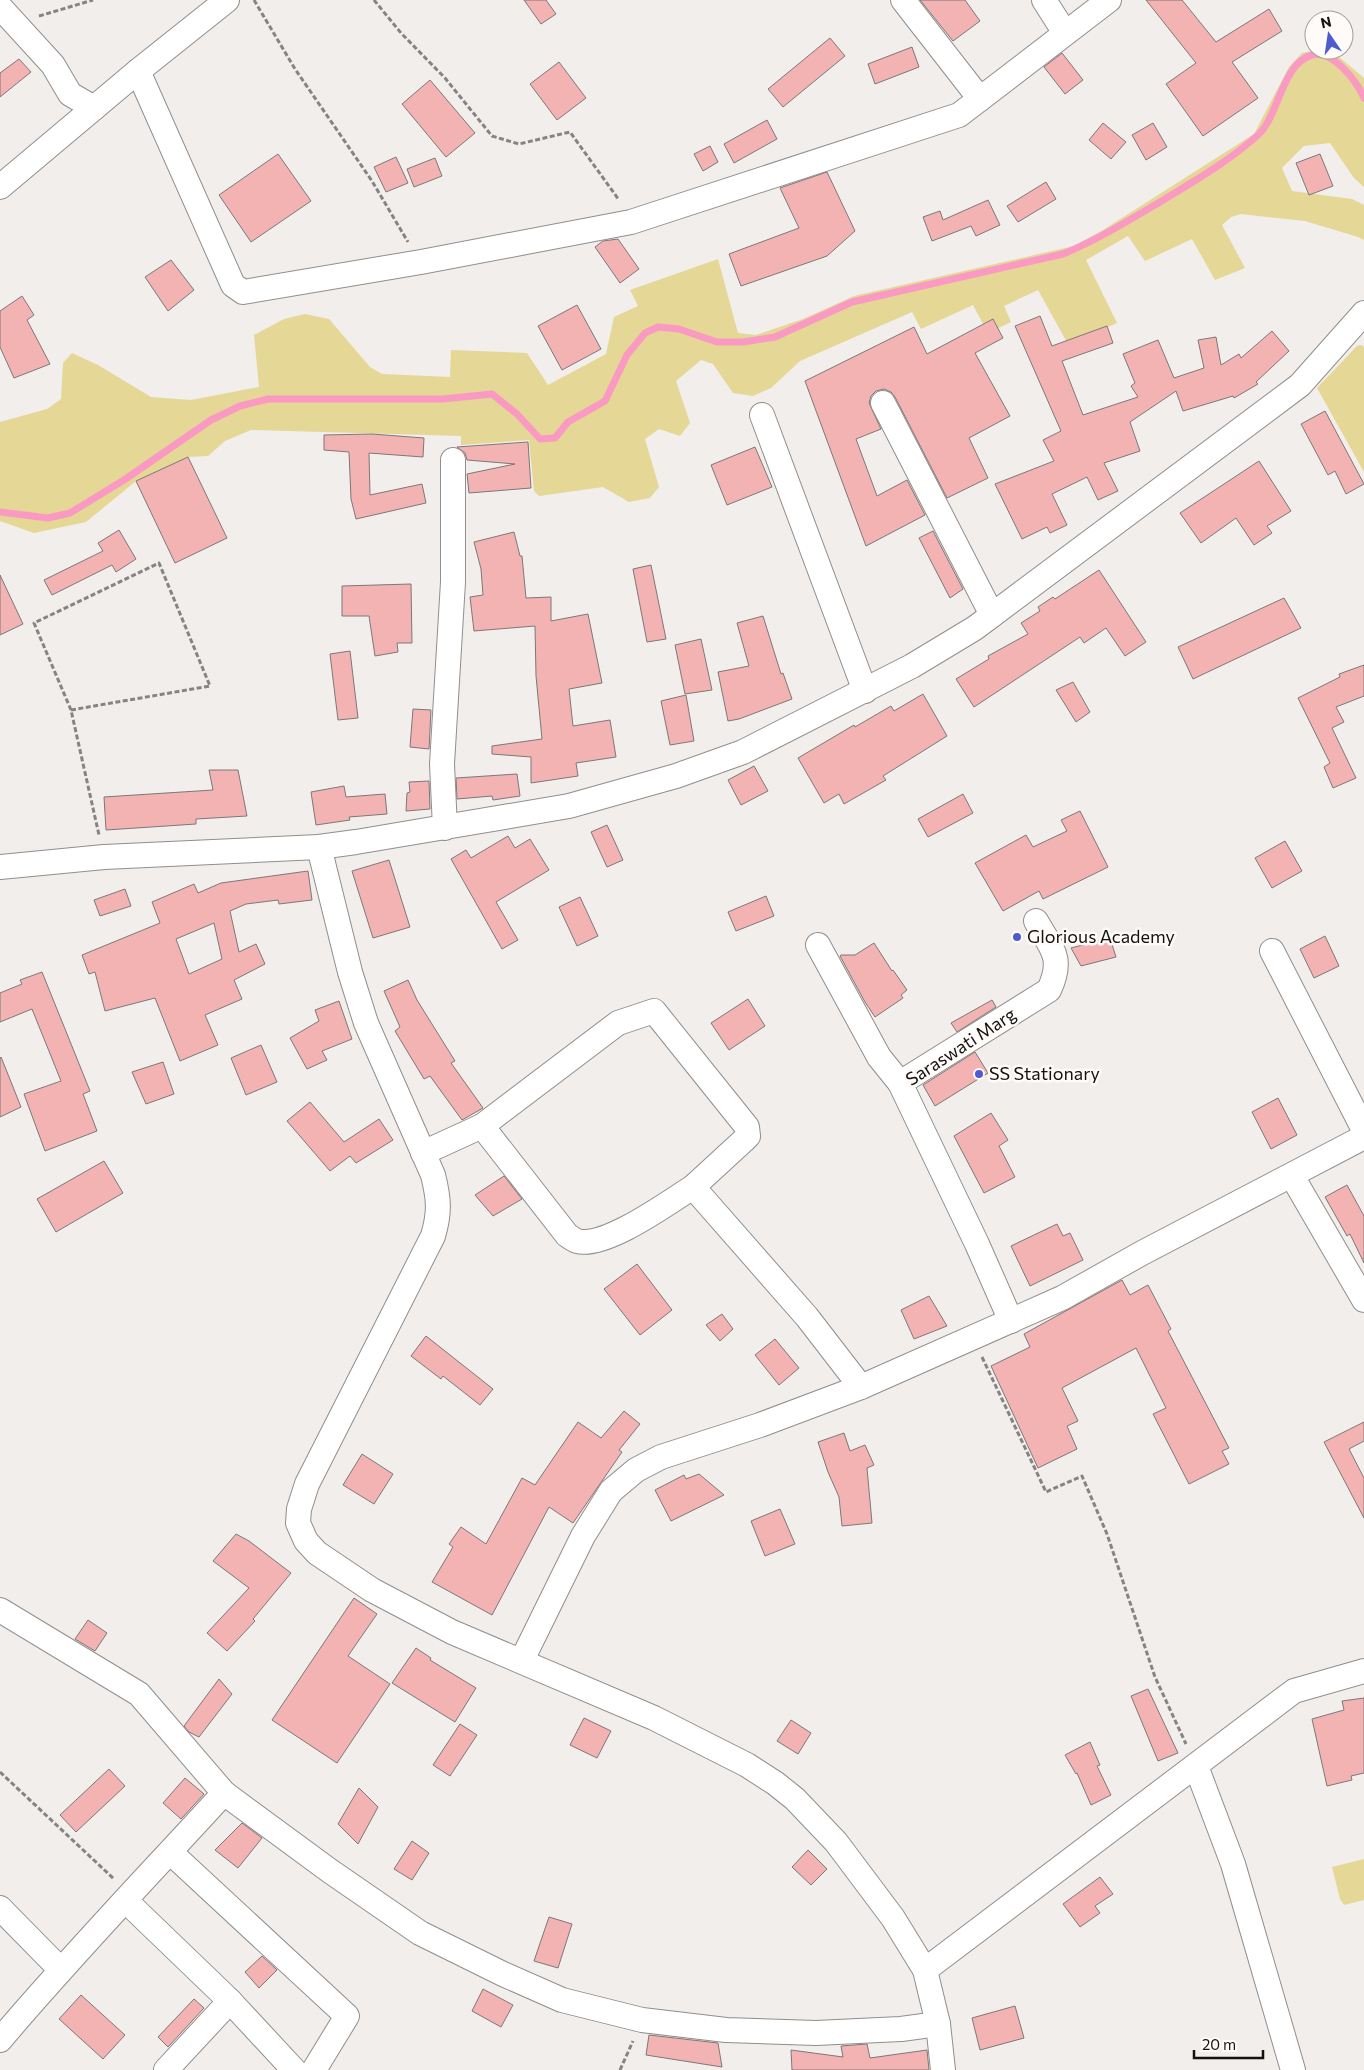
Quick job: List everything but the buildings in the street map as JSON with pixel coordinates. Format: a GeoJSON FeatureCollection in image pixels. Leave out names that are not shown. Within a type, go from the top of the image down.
{"type":"FeatureCollection","features":[{"type":"Feature","properties":{"kind":"street"},"geometry":{"type":"LineString","coordinates":[[0,187],[138,71],[227,0]]}},
{"type":"Feature","properties":{"kind":"street"},"geometry":{"type":"LineString","coordinates":[[903,0],[980,99]]}},
{"type":"Feature","properties":{"kind":"street"},"geometry":{"type":"LineString","coordinates":[[1044,0],[1065,33]]}},
{"type":"Feature","properties":{"kind":"street"},"geometry":{"type":"LineString","coordinates":[[138,71],[233,285],[243,292],[421,262],[635,221],[959,115],[1109,0]]}},
{"type":"Feature","properties":{"kind":"street"},"geometry":{"type":"LineString","coordinates":[[4,12],[53,65],[70,94],[94,108]]}},
{"type":"Feature","properties":{"kind":"street"},"geometry":{"type":"LineString","coordinates":[[0,867],[104,857],[319,847],[445,828],[569,806],[676,776],[743,752],[920,662],[975,628],[1300,385],[1361,323]]}},
{"type":"Feature","properties":{"kind":"street"},"geometry":{"type":"LineString","coordinates":[[883,403],[992,616]]}},
{"type":"Feature","properties":{"kind":"street"},"geometry":{"type":"LineString","coordinates":[[762,415],[864,691]]}},
{"type":"Feature","properties":{"kind":"street"},"geometry":{"type":"LineString","coordinates":[[445,828],[442,764],[453,582],[453,460]]}},
{"type":"Feature","properties":{"kind":"street"},"geometry":{"type":"LineString","coordinates":[[319,847],[350,972],[366,1024],[423,1153],[438,1195],[439,1215],[433,1236],[307,1484],[299,1509],[298,1523],[306,1541],[317,1553],[372,1590],[452,1632],[522,1660],[563,1680],[654,1718],[747,1765],[795,1799],[836,1842],[893,1918],[924,1970],[938,2024],[943,2070]]}},
{"type":"Feature","properties":{"kind":"street","name":"Saraswati Marg"},"geometry":{"type":"LineString","coordinates":[[1010,1321],[977,1244],[900,1083],[1049,990],[1057,974],[1056,956],[1036,921]]}},
{"type":"Feature","properties":{"kind":"street"},"geometry":{"type":"LineString","coordinates":[[818,945],[879,1057],[900,1083]]}},
{"type":"Feature","properties":{"kind":"street"},"geometry":{"type":"LineString","coordinates":[[1272,951],[1364,1130]]}},
{"type":"Feature","properties":{"kind":"street"},"geometry":{"type":"LineString","coordinates":[[423,1153],[482,1126],[618,1023],[654,1011],[747,1127],[748,1136],[692,1187],[633,1226],[595,1240],[576,1241],[567,1235],[482,1126]]}},
{"type":"Feature","properties":{"kind":"street"},"geometry":{"type":"LineString","coordinates":[[522,1660],[583,1536],[611,1491],[636,1470],[661,1457],[760,1425],[861,1386],[1062,1298],[1142,1253],[1364,1137]]}},
{"type":"Feature","properties":{"kind":"street"},"geometry":{"type":"LineString","coordinates":[[1292,1176],[1364,1300]]}},
{"type":"Feature","properties":{"kind":"street"},"geometry":{"type":"LineString","coordinates":[[692,1187],[807,1317],[861,1386]]}},
{"type":"Feature","properties":{"kind":"street"},"geometry":{"type":"LineString","coordinates":[[0,1610],[139,1694],[224,1793],[330,1871],[429,1938],[503,1974],[562,2000],[642,2020],[726,2030],[816,2033],[901,2029],[938,2024]]}},
{"type":"Feature","properties":{"kind":"street"},"geometry":{"type":"LineString","coordinates":[[924,1970],[1294,1691],[1364,1671]]}},
{"type":"Feature","properties":{"kind":"street"},"geometry":{"type":"LineString","coordinates":[[1196,1766],[1233,1864],[1293,2070]]}},
{"type":"Feature","properties":{"kind":"street"},"geometry":{"type":"LineString","coordinates":[[0,2040],[60,1969],[224,1793]]}},
{"type":"Feature","properties":{"kind":"street"},"geometry":{"type":"LineString","coordinates":[[170,1852],[347,2016],[314,2070]]}},
{"type":"Feature","properties":{"kind":"street"},"geometry":{"type":"LineString","coordinates":[[128,1898],[230,2001],[294,2070]]}},
{"type":"Feature","properties":{"kind":"street"},"geometry":{"type":"LineString","coordinates":[[0,1908],[60,1969]]}},
{"type":"Feature","properties":{"kind":"street"},"geometry":{"type":"LineString","coordinates":[[166,2070],[230,2001]]}},
{"type":"Feature","properties":{"kind":"path"},"geometry":{"type":"LineString","coordinates":[[4,12],[41,16],[93,0]]}},
{"type":"Feature","properties":{"kind":"path"},"geometry":{"type":"LineString","coordinates":[[254,0],[295,69],[372,181],[421,262]]}},
{"type":"Feature","properties":{"kind":"path"},"geometry":{"type":"LineString","coordinates":[[374,0],[401,33],[445,78],[492,136],[519,144],[570,132],[635,221]]}},
{"type":"Feature","properties":{"kind":"path"},"geometry":{"type":"LineString","coordinates":[[71,710],[210,686],[159,564],[34,623],[71,710],[104,857]]}},
{"type":"Feature","properties":{"kind":"path"},"geometry":{"type":"LineString","coordinates":[[974,1338],[1046,1492],[1082,1476],[1107,1534],[1155,1677],[1196,1766]]}},
{"type":"Feature","properties":{"kind":"path"},"geometry":{"type":"LineString","coordinates":[[0,1772],[128,1898]]}},
{"type":"Feature","properties":{"kind":"path"},"geometry":{"type":"LineString","coordinates":[[620,2070],[642,2020]]}},
{"type":"Feature","properties":{"kind":"shaded area"},"geometry":{"type":"Polygon","coordinates":[[[1304,53],[1304,60],[1343,60],[1364,78],[1364,187],[1354,178],[1330,143],[1304,146],[1282,168],[1292,191],[1352,199],[1364,205],[1364,240],[1305,221],[1241,214],[1231,217],[1222,225],[1245,268],[1215,280],[1192,239],[1145,261],[1128,236],[1086,260],[1117,323],[1068,344],[1038,290],[1004,306],[1011,322],[988,333],[973,305],[921,329],[912,312],[800,361],[771,388],[753,396],[733,393],[713,364],[701,360],[676,381],[690,423],[680,436],[659,429],[645,439],[659,487],[650,498],[629,502],[603,487],[539,496],[534,491],[529,440],[461,445],[461,436],[251,430],[225,441],[208,456],[188,457],[136,481],[86,522],[34,533],[0,521],[0,422],[47,409],[61,399],[63,363],[72,353],[98,365],[151,397],[191,400],[259,387],[254,335],[284,319],[305,314],[329,319],[370,367],[382,374],[450,377],[451,350],[527,353],[548,385],[606,354],[614,317],[638,306],[630,290],[718,259],[738,333],[756,335],[803,319],[854,296],[1074,246],[1103,230],[1254,134],[1289,67],[1304,53]]]}},
{"type":"Feature","properties":{"kind":"shaded area"},"geometry":{"type":"Polygon","coordinates":[[[1361,345],[1364,347],[1364,472],[1317,388],[1357,346],[1361,345]]]}},
{"type":"Feature","properties":{"kind":"shaded area"},"geometry":{"type":"Polygon","coordinates":[[[1364,1859],[1364,1900],[1344,1905],[1340,1899],[1332,1867],[1364,1859]]]}},
{"type":"Feature","properties":{"kind":"waterway"},"geometry":{"type":"LineString","coordinates":[[0,512],[48,518],[70,513],[124,480],[211,420],[240,406],[268,399],[443,399],[492,394],[517,414],[540,439],[555,438],[568,422],[605,401],[627,355],[645,333],[658,327],[679,329],[717,342],[743,342],[775,337],[852,302],[1063,254],[1076,249],[1160,202],[1247,145],[1265,126],[1294,68],[1302,60],[1312,55],[1320,54],[1336,62],[1350,76],[1364,98]]}},
{"type":"Feature","properties":{"kind":"place","name":"Glorious Academy"},"geometry":{"type":"Point","coordinates":[1017,937]}},
{"type":"Feature","properties":{"kind":"place","name":"SS Stationary"},"geometry":{"type":"Point","coordinates":[979,1074]}}]}
